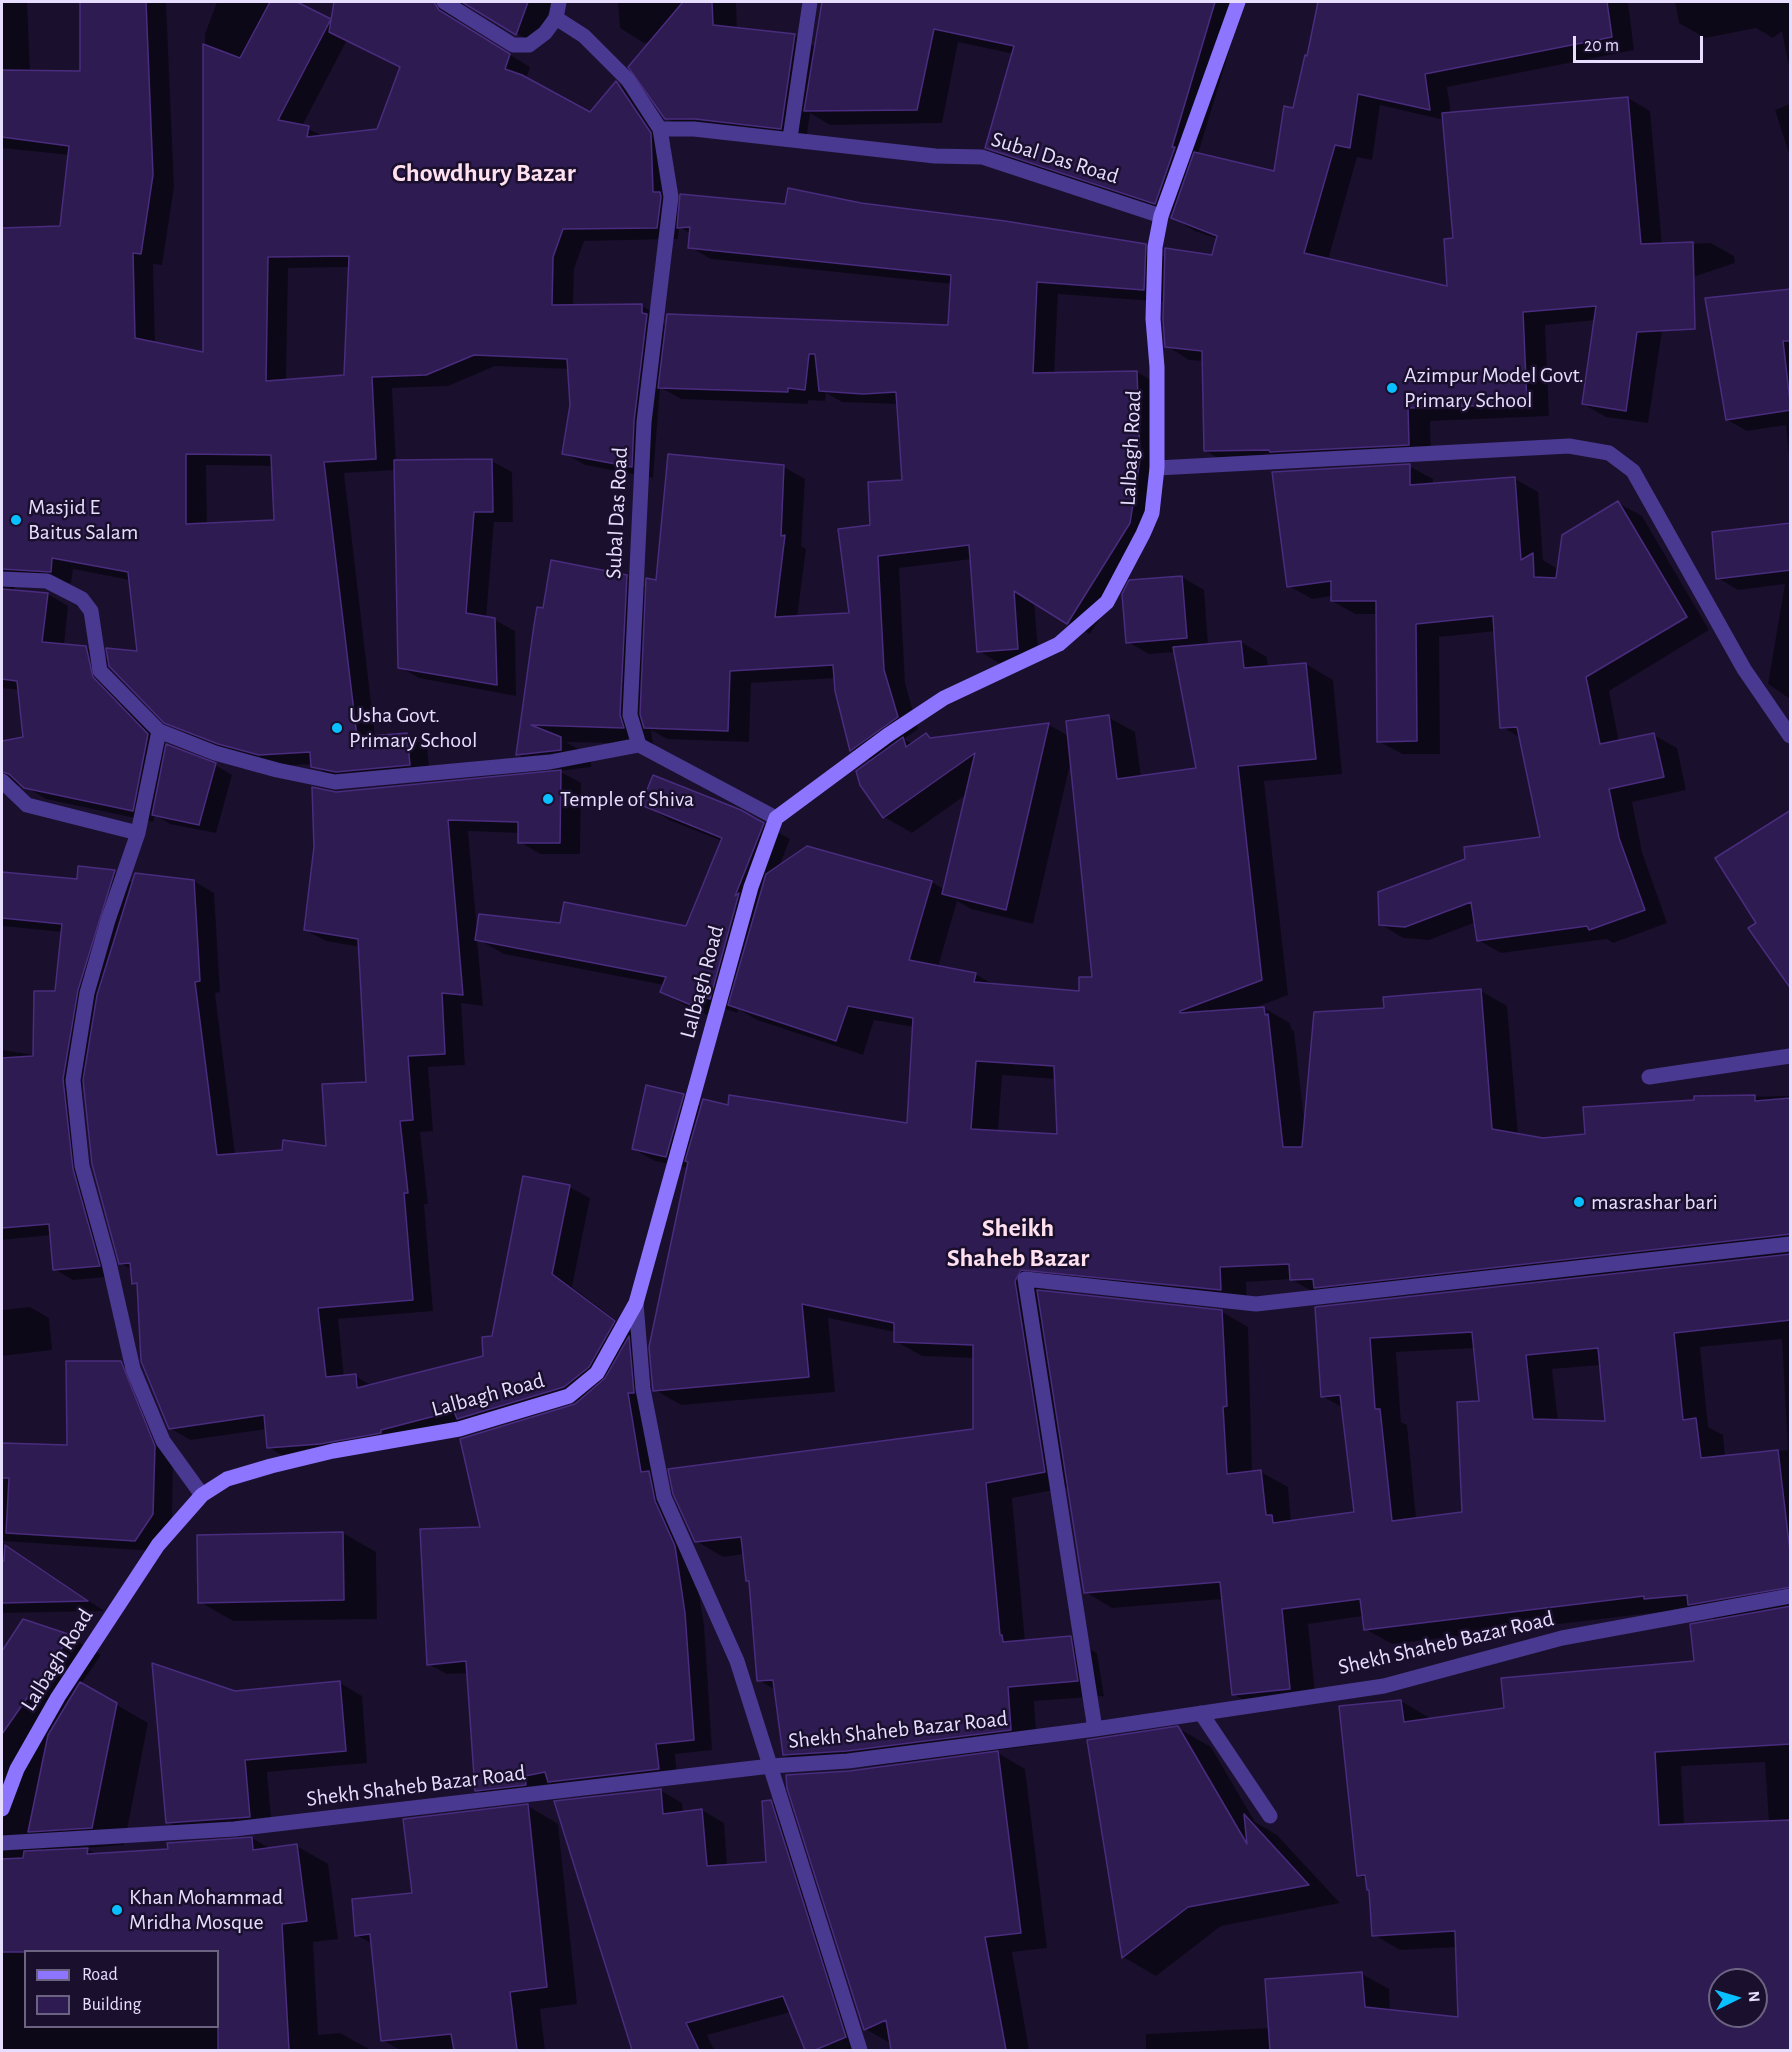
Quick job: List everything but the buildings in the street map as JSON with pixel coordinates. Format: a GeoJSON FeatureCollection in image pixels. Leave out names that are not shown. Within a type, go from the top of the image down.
{"type":"FeatureCollection","features":[{"type":"Feature","properties":{"kind":"street"},"geometry":{"type":"LineString","coordinates":[[444,2],[513,45],[529,45],[545,33],[556,18],[559,2]]}},
{"type":"Feature","properties":{"kind":"street"},"geometry":{"type":"LineString","coordinates":[[790,138],[810,2]]}},
{"type":"Feature","properties":{"kind":"street","name":"Lalbagh Road"},"geometry":{"type":"LineString","coordinates":[[2,1809],[17,1769],[58,1697],[158,1545],[202,1495],[227,1479],[271,1466],[333,1451],[459,1429],[569,1396],[597,1373],[636,1303],[751,887],[776,818],[888,735],[944,698],[1059,644],[1107,602],[1152,513],[1157,468],[1158,416],[1152,274],[1161,216],[1238,2]]}},
{"type":"Feature","properties":{"kind":"street","name":"Subal Das Road"},"geometry":{"type":"LineString","coordinates":[[556,18],[584,36],[628,80],[660,129],[670,196],[644,422],[630,715],[639,745]]}},
{"type":"Feature","properties":{"kind":"street","name":"Subal Das Road"},"geometry":{"type":"LineString","coordinates":[[660,129],[694,129],[790,138],[934,156],[982,157],[1161,216]]}},
{"type":"Feature","properties":{"kind":"street"},"geometry":{"type":"LineString","coordinates":[[1157,468],[1569,446],[1609,453],[1633,471],[1744,669],[1791,736]]}},
{"type":"Feature","properties":{"kind":"street"},"geometry":{"type":"LineString","coordinates":[[2,579],[47,581],[82,599],[91,611],[100,671],[159,731],[215,753],[277,770],[335,782],[550,762],[639,745],[776,818]]}},
{"type":"Feature","properties":{"kind":"street"},"geometry":{"type":"LineString","coordinates":[[159,731],[138,833],[108,920],[87,993],[73,1080],[82,1166],[133,1369],[163,1441],[202,1495]]}},
{"type":"Feature","properties":{"kind":"street"},"geometry":{"type":"LineString","coordinates":[[2,781],[27,805],[138,833]]}},
{"type":"Feature","properties":{"kind":"street"},"geometry":{"type":"LineString","coordinates":[[1648,1077],[1791,1056]]}},
{"type":"Feature","properties":{"kind":"street"},"geometry":{"type":"LineString","coordinates":[[1095,1729],[1025,1279],[1256,1304],[1791,1244]]}},
{"type":"Feature","properties":{"kind":"street"},"geometry":{"type":"LineString","coordinates":[[636,1303],[643,1389],[664,1497],[736,1661],[860,2050]]}},
{"type":"Feature","properties":{"kind":"street","name":"Shekh Shaheb Bazar Road"},"geometry":{"type":"LineString","coordinates":[[2,1843],[234,1829],[771,1766],[848,1761],[1095,1729],[1384,1686],[1562,1638],[1791,1596]]}},
{"type":"Feature","properties":{"kind":"street"},"geometry":{"type":"LineString","coordinates":[[1201,1713],[1270,1816]]}},
{"type":"Feature","properties":{"kind":"place","name":"Azimpur Model Govt. Primary School"},"geometry":{"type":"Point","coordinates":[1392,388]}},
{"type":"Feature","properties":{"kind":"place","name":"Masjid E Baitus Salam"},"geometry":{"type":"Point","coordinates":[16,520]}},
{"type":"Feature","properties":{"kind":"place","name":"Usha Govt. Primary School"},"geometry":{"type":"Point","coordinates":[337,728]}},
{"type":"Feature","properties":{"kind":"place","name":"Temple of Shiva"},"geometry":{"type":"Point","coordinates":[548,799]}},
{"type":"Feature","properties":{"kind":"place","name":"masrashar bari"},"geometry":{"type":"Point","coordinates":[1579,1202]}},
{"type":"Feature","properties":{"kind":"place","name":"Khan Mohammad Mridha Mosque"},"geometry":{"type":"Point","coordinates":[117,1910]}},
{"type":"Feature","properties":{"kind":"district","name":"Chowdhury Bazar"},"geometry":{"type":"Point","coordinates":[484,173]}},
{"type":"Feature","properties":{"kind":"district","name":"Sheikh Shaheb Bazar"},"geometry":{"type":"Point","coordinates":[1018,1243]}}]}
